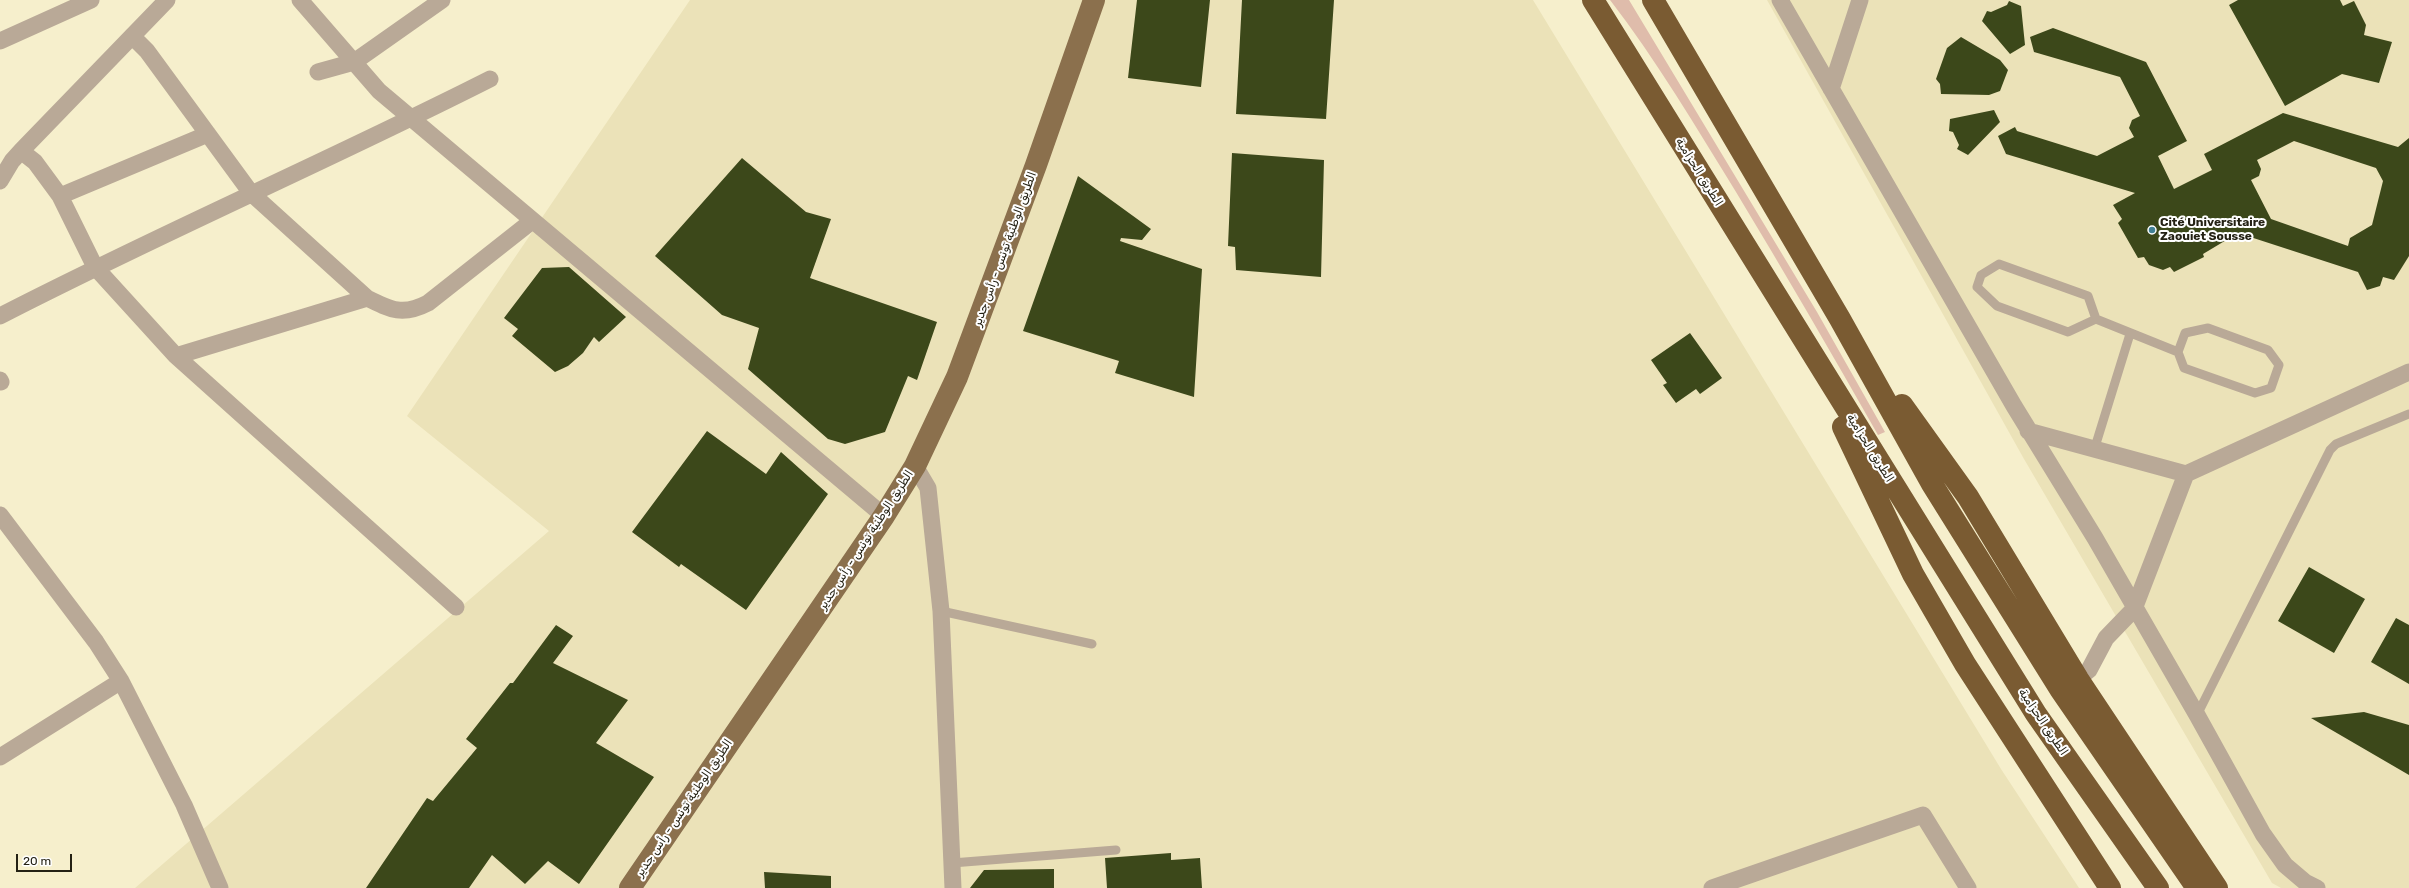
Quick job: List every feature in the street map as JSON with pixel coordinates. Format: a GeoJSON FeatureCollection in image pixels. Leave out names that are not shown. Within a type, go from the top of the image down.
{"type":"FeatureCollection","features":[{"type":"Feature","properties":{"kind":"highway","name":"الطريق الحزامية"},"geometry":{"type":"LineString","coordinates":[[1593,0],[2036,714],[2158,888]]}},
{"type":"Feature","properties":{"kind":"highway"},"geometry":{"type":"LineString","coordinates":[[1653,0],[1840,319],[1932,484],[2060,689],[2197,888]]}},
{"type":"Feature","properties":{"kind":"highway"},"geometry":{"type":"LineString","coordinates":[[1840,319],[1968,497],[2078,679],[2217,888]]}},
{"type":"Feature","properties":{"kind":"highway"},"geometry":{"type":"LineString","coordinates":[[1804,342],[1913,574],[1965,664],[2110,888]]}},
{"type":"Feature","properties":{"kind":"main road","name":"الطريق الوطنية تونس - رأس جدير"},"geometry":{"type":"LineString","coordinates":[[630,888],[884,516],[915,466],[957,377],[1094,0]]}},
{"type":"Feature","properties":{"kind":"street"},"geometry":{"type":"LineString","coordinates":[[0,41],[91,0]]}},
{"type":"Feature","properties":{"kind":"street"},"geometry":{"type":"LineString","coordinates":[[0,181],[12,161],[21,151],[167,0]]}},
{"type":"Feature","properties":{"kind":"street"},"geometry":{"type":"LineString","coordinates":[[300,0],[379,91],[884,516]]}},
{"type":"Feature","properties":{"kind":"street"},"geometry":{"type":"LineString","coordinates":[[318,72],[354,62],[442,0]]}},
{"type":"Feature","properties":{"kind":"street"},"geometry":{"type":"LineString","coordinates":[[1780,0],[2028,431],[2095,538],[2134,609],[2197,715],[2273,850],[2285,865],[2305,882],[2317,888]]}},
{"type":"Feature","properties":{"kind":"street"},"geometry":{"type":"LineString","coordinates":[[1832,89],[1860,0]]}},
{"type":"Feature","properties":{"kind":"street"},"geometry":{"type":"LineString","coordinates":[[132,36],[147,51],[251,193],[367,298],[385,307],[403,311],[414,310],[428,303],[532,221]]}},
{"type":"Feature","properties":{"kind":"street"},"geometry":{"type":"LineString","coordinates":[[0,316],[95,267],[411,119],[490,79]]}},
{"type":"Feature","properties":{"kind":"street"},"geometry":{"type":"LineString","coordinates":[[60,196],[208,134]]}},
{"type":"Feature","properties":{"kind":"street"},"geometry":{"type":"LineString","coordinates":[[21,151],[35,162],[60,196],[95,267],[176,356],[456,607]]}},
{"type":"Feature","properties":{"kind":"street"},"geometry":{"type":"LineString","coordinates":[[176,356],[367,298]]}},
{"type":"Feature","properties":{"kind":"street"},"geometry":{"type":"LineString","coordinates":[[2028,431],[2095,447],[2186,474],[2409,372]]}},
{"type":"Feature","properties":{"kind":"street"},"geometry":{"type":"LineString","coordinates":[[915,466],[928,488],[941,611],[953,888]]}},
{"type":"Feature","properties":{"kind":"street"},"geometry":{"type":"LineString","coordinates":[[2078,679],[2089,670],[2106,638],[2134,609],[2186,474]]}},
{"type":"Feature","properties":{"kind":"street"},"geometry":{"type":"LineString","coordinates":[[0,516],[91,635],[121,681],[181,799],[220,888]]}},
{"type":"Feature","properties":{"kind":"street"},"geometry":{"type":"LineString","coordinates":[[0,757],[121,681]]}},
{"type":"Feature","properties":{"kind":"street"},"geometry":{"type":"LineString","coordinates":[[1712,888],[1923,815],[1968,888]]}},
{"type":"Feature","properties":{"kind":"lane"},"geometry":{"type":"LineString","coordinates":[[2096,319],[2068,332],[1997,306],[1977,287],[1981,275],[1999,264],[2088,296],[2096,319],[2130,334],[2178,352],[2184,368],[2255,393],[2271,388],[2279,365],[2268,350],[2208,328],[2185,333],[2178,352]]}},
{"type":"Feature","properties":{"kind":"lane"},"geometry":{"type":"LineString","coordinates":[[2095,447],[2130,334]]}},
{"type":"Feature","properties":{"kind":"lane"},"geometry":{"type":"LineString","coordinates":[[2197,715],[2330,450],[2336,444],[2409,414]]}},
{"type":"Feature","properties":{"kind":"lane"},"geometry":{"type":"LineString","coordinates":[[941,611],[1092,644]]}},
{"type":"Feature","properties":{"kind":"lane"},"geometry":{"type":"LineString","coordinates":[[952,863],[1116,850]]}},
{"type":"Feature","properties":{"kind":"shaded area"},"geometry":{"type":"Polygon","coordinates":[[[690,0],[1533,0],[2001,769],[2079,888],[135,888],[549,531],[407,416],[690,0]]]}},
{"type":"Feature","properties":{"kind":"shaded area"},"geometry":{"type":"Polygon","coordinates":[[[1610,0],[1629,0],[1817,312],[1885,432],[1878,435],[1790,283],[1676,94],[1610,0]]]}},
{"type":"Feature","properties":{"kind":"shaded area","name":"Cité Universitaire Zaouiet Sousse"},"geometry":{"type":"Polygon","coordinates":[[[1767,0],[2409,0],[2409,888],[2281,888],[2272,883],[2024,459],[1767,0]]]}},
{"type":"Feature","properties":{"kind":"building"},"geometry":{"type":"Polygon","coordinates":[[[1137,0],[1210,0],[1201,87],[1128,78],[1137,0]]]}},
{"type":"Feature","properties":{"kind":"building"},"geometry":{"type":"Polygon","coordinates":[[[1242,0],[1334,0],[1326,119],[1236,114],[1242,0]]]}},
{"type":"Feature","properties":{"kind":"building"},"geometry":{"type":"Polygon","coordinates":[[[2238,0],[2340,0],[2343,6],[2354,1],[2366,25],[2364,35],[2392,42],[2379,83],[2342,74],[2285,106],[2229,5],[2238,0]]]}},
{"type":"Feature","properties":{"kind":"building"},"geometry":{"type":"Polygon","coordinates":[[[2009,1],[2021,6],[2025,45],[2010,54],[1982,21],[1987,11],[1991,12],[2007,5],[2009,1]]]}},
{"type":"Feature","properties":{"kind":"building"},"geometry":{"type":"Polygon","coordinates":[[[2053,28],[2146,62],[2187,141],[2158,156],[2174,189],[2212,170],[2204,154],[2283,113],[2398,147],[2409,138],[2409,256],[2394,280],[2383,277],[2380,286],[2367,290],[2358,272],[2238,233],[2203,254],[2204,257],[2174,272],[2170,267],[2163,270],[2149,265],[2144,257],[2138,258],[2118,223],[2122,219],[2113,205],[2135,193],[2006,154],[1998,136],[2015,127],[2017,131],[2097,156],[2134,137],[2129,128],[2132,120],[2140,116],[2120,77],[2034,52],[2030,37],[2053,28]],[[2294,141],[2257,160],[2261,169],[2259,176],[2251,180],[2271,219],[2348,246],[2350,238],[2372,225],[2383,181],[2376,168],[2294,141]]]}},
{"type":"Feature","properties":{"kind":"building"},"geometry":{"type":"Polygon","coordinates":[[[1961,37],[2000,60],[2008,70],[2000,91],[1989,95],[1941,94],[1940,84],[1936,79],[1947,48],[1961,37]]]}},
{"type":"Feature","properties":{"kind":"building"},"geometry":{"type":"Polygon","coordinates":[[[1994,110],[2000,122],[1968,155],[1957,149],[1959,145],[1953,132],[1949,131],[1950,119],[1994,110]]]}},
{"type":"Feature","properties":{"kind":"building"},"geometry":{"type":"Polygon","coordinates":[[[1232,153],[1324,160],[1321,277],[1236,270],[1235,247],[1228,246],[1232,153]]]}},
{"type":"Feature","properties":{"kind":"building"},"geometry":{"type":"Polygon","coordinates":[[[742,158],[806,212],[831,219],[810,278],[937,322],[917,380],[908,376],[885,432],[845,444],[828,439],[748,369],[759,328],[722,315],[655,256],[742,158]]]}},
{"type":"Feature","properties":{"kind":"building"},"geometry":{"type":"Polygon","coordinates":[[[1078,176],[1151,229],[1142,240],[1121,238],[1120,241],[1202,269],[1194,397],[1115,373],[1119,361],[1023,331],[1078,176]]]}},
{"type":"Feature","properties":{"kind":"building"},"geometry":{"type":"Polygon","coordinates":[[[569,267],[626,317],[599,342],[594,337],[583,353],[568,366],[555,372],[512,336],[518,329],[504,318],[542,268],[569,267]]]}},
{"type":"Feature","properties":{"kind":"building"},"geometry":{"type":"Polygon","coordinates":[[[1690,333],[1722,378],[1700,394],[1696,389],[1676,403],[1663,385],[1667,383],[1651,360],[1690,333]]]}},
{"type":"Feature","properties":{"kind":"building"},"geometry":{"type":"Polygon","coordinates":[[[707,431],[766,474],[781,452],[828,494],[746,610],[681,564],[679,567],[632,532],[707,431]]]}},
{"type":"Feature","properties":{"kind":"building"},"geometry":{"type":"Polygon","coordinates":[[[2309,567],[2365,599],[2334,653],[2278,621],[2309,567]]]}},
{"type":"Feature","properties":{"kind":"building"},"geometry":{"type":"Polygon","coordinates":[[[2396,618],[2409,625],[2409,684],[2371,662],[2396,618]]]}},
{"type":"Feature","properties":{"kind":"building"},"geometry":{"type":"Polygon","coordinates":[[[556,625],[573,636],[553,663],[628,700],[596,743],[654,777],[579,884],[548,861],[525,884],[492,855],[469,888],[366,888],[427,798],[433,801],[477,748],[466,739],[510,683],[513,683],[556,625]]]}},
{"type":"Feature","properties":{"kind":"building"},"geometry":{"type":"Polygon","coordinates":[[[2364,712],[2409,725],[2409,775],[2311,718],[2364,712]]]}},
{"type":"Feature","properties":{"kind":"building"},"geometry":{"type":"Polygon","coordinates":[[[1171,853],[1171,860],[1200,858],[1202,888],[1107,888],[1105,858],[1171,853]]]}},
{"type":"Feature","properties":{"kind":"building"},"geometry":{"type":"Polygon","coordinates":[[[1054,869],[1054,888],[970,888],[984,870],[1054,869]]]}},
{"type":"Feature","properties":{"kind":"building"},"geometry":{"type":"Polygon","coordinates":[[[764,872],[831,876],[831,888],[765,888],[764,872]]]}},
{"type":"Feature","properties":{"kind":"place","name":"Cité Universitaire Zaouiet Sousse"},"geometry":{"type":"Point","coordinates":[2152,230]}}]}
